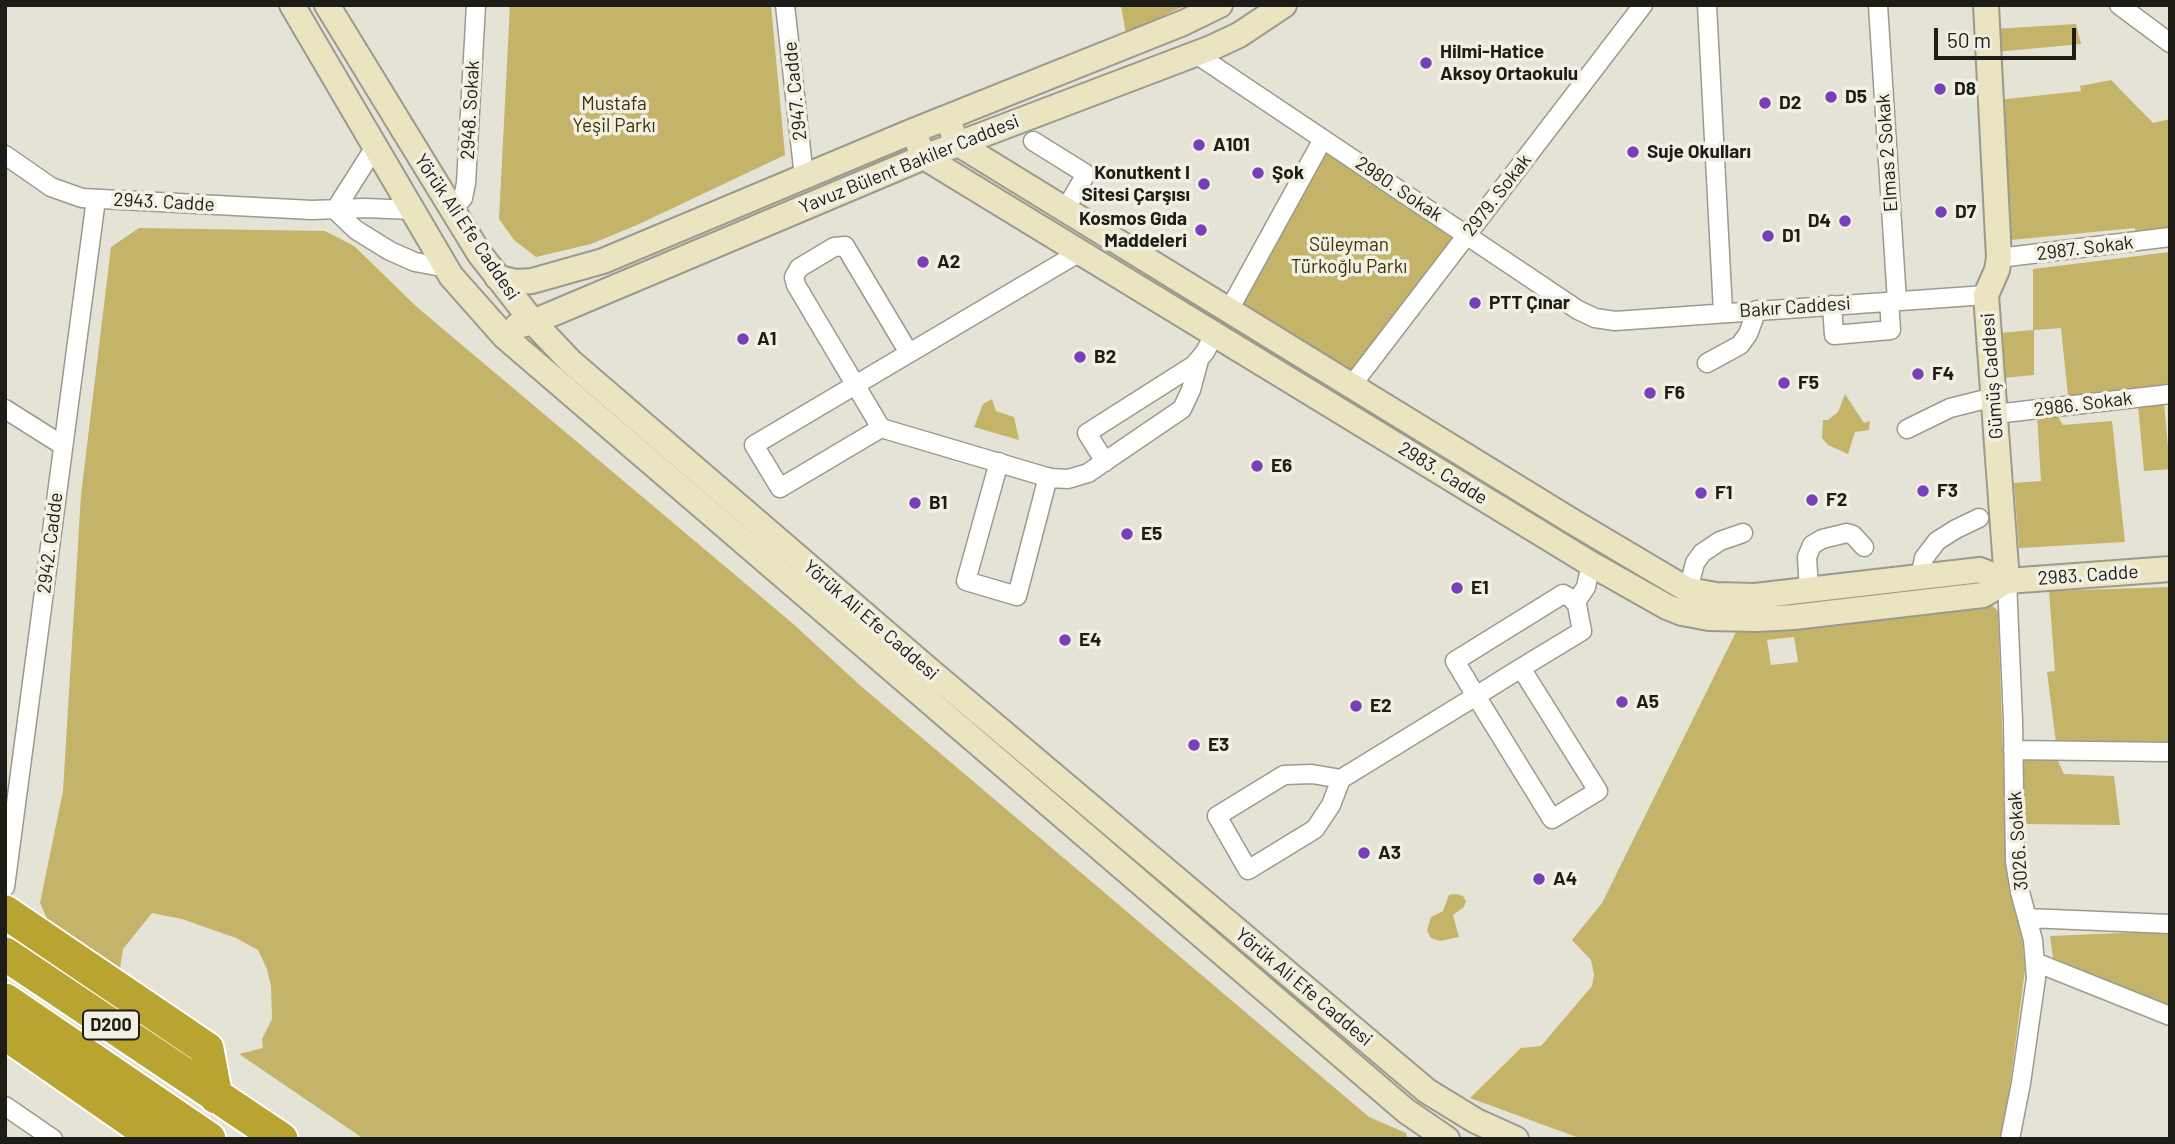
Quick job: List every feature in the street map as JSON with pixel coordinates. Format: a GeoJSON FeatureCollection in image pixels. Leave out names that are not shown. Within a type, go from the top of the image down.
{"type":"FeatureCollection","features":[{"type":"Feature","properties":{"kind":"highway"},"geometry":{"type":"LineString","coordinates":[[5,912],[207,1049],[216,1097]]}},
{"type":"Feature","properties":{"kind":"highway","name":"D200"},"geometry":{"type":"LineString","coordinates":[[5,954],[281,1139]]}},
{"type":"Feature","properties":{"kind":"highway","name":"D200"},"geometry":{"type":"LineString","coordinates":[[5,1000],[201,1133]]}},
{"type":"Feature","properties":{"kind":"highway"},"geometry":{"type":"LineString","coordinates":[[5,1033],[144,1130],[201,1133]]}},
{"type":"Feature","properties":{"kind":"street","name":"Yörük Ali Efe Caddesi"},"geometry":{"type":"LineString","coordinates":[[292,5],[447,268],[484,315],[530,360],[1395,1102],[1447,1139]]}},
{"type":"Feature","properties":{"kind":"street","name":"Yörük Ali Efe Caddesi"},"geometry":{"type":"LineString","coordinates":[[327,5],[452,209],[497,277],[533,322],[580,371],[1472,1130],[1516,1139]]}},
{"type":"Feature","properties":{"kind":"street","name":"2948. Sokak"},"geometry":{"type":"LineString","coordinates":[[452,209],[463,198],[466,188],[476,5]]}},
{"type":"Feature","properties":{"kind":"street","name":"2947. Cadde"},"geometry":{"type":"LineString","coordinates":[[785,5],[804,177]]}},
{"type":"Feature","properties":{"kind":"street","name":"Yavuz Bülent Bakiler Caddesi"},"geometry":{"type":"LineString","coordinates":[[497,277],[524,282],[568,273],[623,253],[913,131],[1183,23],[1220,5]]}},
{"type":"Feature","properties":{"kind":"street","name":"Yavuz Bülent Bakiler Caddesi"},"geometry":{"type":"LineString","coordinates":[[533,322],[957,143],[1196,54],[1239,35],[1284,5]]}},
{"type":"Feature","properties":{"kind":"street","name":"2979. Sokak"},"geometry":{"type":"LineString","coordinates":[[1352,386],[1643,5]]}},
{"type":"Feature","properties":{"kind":"street"},"geometry":{"type":"LineString","coordinates":[[1707,5],[1723,312]]}},
{"type":"Feature","properties":{"kind":"street","name":"Elmas 2 Sokak"},"geometry":{"type":"LineString","coordinates":[[1832,305],[1834,335],[1891,330],[1893,301],[1878,5]]}},
{"type":"Feature","properties":{"kind":"street","name":"Gümüş Caddesi"},"geometry":{"type":"LineString","coordinates":[[1986,5],[2000,258],[1986,295],[2007,581]]}},
{"type":"Feature","properties":{"kind":"street"},"geometry":{"type":"LineString","coordinates":[[2119,5],[2170,43]]}},
{"type":"Feature","properties":{"kind":"street","name":"2980. Sokak"},"geometry":{"type":"LineString","coordinates":[[1196,54],[1578,310],[1603,320]]}},
{"type":"Feature","properties":{"kind":"street"},"geometry":{"type":"LineString","coordinates":[[947,118],[957,143]]}},
{"type":"Feature","properties":{"kind":"street"},"geometry":{"type":"LineString","coordinates":[[913,131],[923,157]]}},
{"type":"Feature","properties":{"kind":"street"},"geometry":{"type":"LineString","coordinates":[[909,353],[845,246],[834,247],[802,265],[795,275],[795,283],[881,428],[1048,477],[1065,480],[1079,477],[1182,409],[1191,390],[1199,360],[1323,139]]}},
{"type":"Feature","properties":{"kind":"street"},"geometry":{"type":"LineString","coordinates":[[1033,141],[1086,174],[1065,210]]}},
{"type":"Feature","properties":{"kind":"street","name":"2983. Cadde"},"geometry":{"type":"LineString","coordinates":[[957,143],[1702,601],[1757,619],[1794,617],[1983,595],[2007,581],[2170,569]]}},
{"type":"Feature","properties":{"kind":"street"},"geometry":{"type":"LineString","coordinates":[[375,147],[335,209],[356,230],[390,251],[415,262],[447,268]]}},
{"type":"Feature","properties":{"kind":"street","name":"2943. Cadde"},"geometry":{"type":"LineString","coordinates":[[5,155],[51,187],[66,194],[96,199],[413,210]]}},
{"type":"Feature","properties":{"kind":"street","name":"2983. Cadde"},"geometry":{"type":"LineString","coordinates":[[923,157],[1591,564],[1682,613],[1702,601],[1980,570],[2007,581]]}},
{"type":"Feature","properties":{"kind":"street"},"geometry":{"type":"LineString","coordinates":[[804,177],[812,202]]}},
{"type":"Feature","properties":{"kind":"street","name":"2942. Cadde"},"geometry":{"type":"LineString","coordinates":[[5,887],[96,199]]}},
{"type":"Feature","properties":{"kind":"street"},"geometry":{"type":"LineString","coordinates":[[413,210],[452,209]]}},
{"type":"Feature","properties":{"kind":"street","name":"2987. Sokak"},"geometry":{"type":"LineString","coordinates":[[2000,258],[2170,237]]}},
{"type":"Feature","properties":{"kind":"street"},"geometry":{"type":"LineString","coordinates":[[881,428],[780,488],[754,445],[1080,252]]}},
{"type":"Feature","properties":{"kind":"street","name":"Bakır Caddesi"},"geometry":{"type":"LineString","coordinates":[[1603,320],[1986,295]]}},
{"type":"Feature","properties":{"kind":"street"},"geometry":{"type":"LineString","coordinates":[[1707,363],[1740,345],[1748,334],[1757,310]]}},
{"type":"Feature","properties":{"kind":"street"},"geometry":{"type":"LineString","coordinates":[[484,315],[507,326],[533,322]]}},
{"type":"Feature","properties":{"kind":"street"},"geometry":{"type":"LineString","coordinates":[[1105,462],[1087,433],[1199,360]]}},
{"type":"Feature","properties":{"kind":"street","name":"2986. Sokak"},"geometry":{"type":"LineString","coordinates":[[1907,429],[1950,408],[2170,394]]}},
{"type":"Feature","properties":{"kind":"street"},"geometry":{"type":"LineString","coordinates":[[5,409],[62,445]]}},
{"type":"Feature","properties":{"kind":"street"},"geometry":{"type":"LineString","coordinates":[[999,462],[966,581],[1017,596],[1048,477]]}},
{"type":"Feature","properties":{"kind":"street"},"geometry":{"type":"LineString","coordinates":[[1920,578],[1924,558],[1937,541],[1979,518]]}},
{"type":"Feature","properties":{"kind":"street"},"geometry":{"type":"LineString","coordinates":[[1702,601],[1696,563],[1702,553],[1720,541],[1743,533]]}},
{"type":"Feature","properties":{"kind":"street"},"geometry":{"type":"LineString","coordinates":[[1809,591],[1807,557],[1812,545],[1822,539],[1847,533],[1853,535],[1864,547]]}},
{"type":"Feature","properties":{"kind":"street"},"geometry":{"type":"LineString","coordinates":[[1341,779],[1312,774],[1284,775],[1217,817],[1248,870],[1315,829],[1331,804],[1341,779],[1581,631],[1576,602],[1586,586],[1591,564]]}},
{"type":"Feature","properties":{"kind":"street","name":"3026. Sokak"},"geometry":{"type":"LineString","coordinates":[[2007,581],[2015,861],[2033,940],[2035,962],[2034,992],[2014,1138]]}},
{"type":"Feature","properties":{"kind":"street"},"geometry":{"type":"LineString","coordinates":[[1521,668],[1598,791],[1552,818],[1455,660],[1560,595],[1576,602]]}},
{"type":"Feature","properties":{"kind":"street"},"geometry":{"type":"LineString","coordinates":[[2013,750],[2170,752]]}},
{"type":"Feature","properties":{"kind":"street"},"geometry":{"type":"LineString","coordinates":[[2027,918],[2170,924]]}},
{"type":"Feature","properties":{"kind":"street"},"geometry":{"type":"LineString","coordinates":[[2035,962],[2170,1016]]}},
{"type":"Feature","properties":{"kind":"street"},"geometry":{"type":"LineString","coordinates":[[5,1106],[52,1139]]}},
{"type":"Feature","properties":{"kind":"green space","name":"Mustafa Yeşil Parkı"},"geometry":{"type":"Polygon","coordinates":[[[510,5],[771,5],[785,155],[591,244],[536,257],[514,240],[499,219],[510,5]]]}},
{"type":"Feature","properties":{"kind":"green space"},"geometry":{"type":"Polygon","coordinates":[[[1121,5],[1186,5],[1126,34],[1121,5]]]}},
{"type":"Feature","properties":{"kind":"green space"},"geometry":{"type":"Polygon","coordinates":[[[2076,24],[2081,44],[1995,52],[1994,29],[2076,24]]]}},
{"type":"Feature","properties":{"kind":"green space"},"geometry":{"type":"Polygon","coordinates":[[[2111,80],[2153,123],[2170,119],[2170,228],[2136,234],[2135,228],[2011,240],[2006,246],[1998,100],[2081,91],[2080,86],[2111,80]]]}},
{"type":"Feature","properties":{"kind":"green space","name":"Süleyman Türkoğlu Parkı"},"geometry":{"type":"Polygon","coordinates":[[[1323,139],[1466,235],[1352,385],[1229,310],[1323,139]]]}},
{"type":"Feature","properties":{"kind":"green space"},"geometry":{"type":"Polygon","coordinates":[[[139,228],[325,231],[354,246],[418,308],[791,622],[862,687],[1369,1117],[1406,1133],[1407,1139],[364,1139],[239,1054],[263,1048],[262,1039],[272,1019],[271,986],[258,950],[236,938],[182,919],[152,913],[123,949],[119,975],[49,923],[40,903],[63,791],[81,495],[111,247],[139,228]]]}},
{"type":"Feature","properties":{"kind":"green space"},"geometry":{"type":"Polygon","coordinates":[[[2170,252],[2170,386],[2068,396],[2061,328],[2034,330],[2034,375],[2003,378],[2000,333],[2033,330],[2033,269],[2170,252]]]}},
{"type":"Feature","properties":{"kind":"green space"},"geometry":{"type":"Polygon","coordinates":[[[1845,394],[1864,423],[1870,421],[1869,430],[1855,432],[1848,454],[1828,445],[1822,438],[1823,420],[1828,420],[1838,412],[1845,394]]]}},
{"type":"Feature","properties":{"kind":"green space"},"geometry":{"type":"Polygon","coordinates":[[[992,399],[996,411],[1014,417],[1019,440],[974,427],[983,404],[992,399]]]}},
{"type":"Feature","properties":{"kind":"green space"},"geometry":{"type":"Polygon","coordinates":[[[2164,403],[2170,469],[2144,471],[2138,405],[2164,403]]]}},
{"type":"Feature","properties":{"kind":"green space"},"geometry":{"type":"Polygon","coordinates":[[[2056,413],[2063,425],[2112,421],[2125,542],[2019,548],[2014,483],[2041,481],[2037,415],[2056,413]]]}},
{"type":"Feature","properties":{"kind":"green space"},"geometry":{"type":"Polygon","coordinates":[[[2170,587],[2170,742],[2136,745],[2056,742],[2047,672],[2055,671],[2049,591],[2170,587]]]}},
{"type":"Feature","properties":{"kind":"green space"},"geometry":{"type":"Polygon","coordinates":[[[1991,604],[1998,611],[2007,868],[2023,944],[2025,970],[2003,1139],[1582,1139],[1470,1098],[1521,1048],[1541,1046],[1592,986],[1594,974],[1591,960],[1572,940],[1602,903],[1737,630],[1991,604]],[[1794,637],[1767,640],[1771,665],[1798,662],[1794,637]]]}},
{"type":"Feature","properties":{"kind":"green space"},"geometry":{"type":"Polygon","coordinates":[[[2022,759],[2058,761],[2064,774],[2114,776],[2120,825],[2022,824],[2022,759]]]}},
{"type":"Feature","properties":{"kind":"green space"},"geometry":{"type":"Polygon","coordinates":[[[1449,895],[1463,896],[1466,901],[1464,907],[1453,915],[1459,937],[1440,941],[1431,938],[1427,931],[1431,917],[1443,911],[1449,895]]]}},
{"type":"Feature","properties":{"kind":"green space"},"geometry":{"type":"Polygon","coordinates":[[[2170,931],[2170,1006],[2053,958],[2050,936],[2170,931]]]}},
{"type":"Feature","properties":{"kind":"place","name":"Hilmi-Hatice Aksoy Ortaokulu"},"geometry":{"type":"Point","coordinates":[1426,63]}},
{"type":"Feature","properties":{"kind":"place","name":"D8"},"geometry":{"type":"Point","coordinates":[1940,89]}},
{"type":"Feature","properties":{"kind":"place","name":"D5"},"geometry":{"type":"Point","coordinates":[1831,97]}},
{"type":"Feature","properties":{"kind":"place","name":"D2"},"geometry":{"type":"Point","coordinates":[1765,103]}},
{"type":"Feature","properties":{"kind":"place","name":"A101"},"geometry":{"type":"Point","coordinates":[1199,145]}},
{"type":"Feature","properties":{"kind":"place","name":"Suje Okulları"},"geometry":{"type":"Point","coordinates":[1633,152]}},
{"type":"Feature","properties":{"kind":"place","name":"Şok"},"geometry":{"type":"Point","coordinates":[1258,173]}},
{"type":"Feature","properties":{"kind":"place","name":"Konutkent I Sitesi Çarşısı"},"geometry":{"type":"Point","coordinates":[1204,184]}},
{"type":"Feature","properties":{"kind":"place","name":"D7"},"geometry":{"type":"Point","coordinates":[1941,212]}},
{"type":"Feature","properties":{"kind":"place","name":"D4"},"geometry":{"type":"Point","coordinates":[1845,221]}},
{"type":"Feature","properties":{"kind":"place","name":"Kosmos Gıda Maddeleri"},"geometry":{"type":"Point","coordinates":[1201,230]}},
{"type":"Feature","properties":{"kind":"place","name":"D1"},"geometry":{"type":"Point","coordinates":[1768,236]}},
{"type":"Feature","properties":{"kind":"place","name":"A2"},"geometry":{"type":"Point","coordinates":[923,262]}},
{"type":"Feature","properties":{"kind":"place","name":"PTT Çınar"},"geometry":{"type":"Point","coordinates":[1475,303]}},
{"type":"Feature","properties":{"kind":"place","name":"A1"},"geometry":{"type":"Point","coordinates":[743,339]}},
{"type":"Feature","properties":{"kind":"place","name":"B2"},"geometry":{"type":"Point","coordinates":[1080,357]}},
{"type":"Feature","properties":{"kind":"place","name":"F4"},"geometry":{"type":"Point","coordinates":[1918,374]}},
{"type":"Feature","properties":{"kind":"place","name":"F5"},"geometry":{"type":"Point","coordinates":[1784,383]}},
{"type":"Feature","properties":{"kind":"place","name":"F6"},"geometry":{"type":"Point","coordinates":[1650,393]}},
{"type":"Feature","properties":{"kind":"place","name":"E6"},"geometry":{"type":"Point","coordinates":[1257,466]}},
{"type":"Feature","properties":{"kind":"place","name":"F3"},"geometry":{"type":"Point","coordinates":[1923,491]}},
{"type":"Feature","properties":{"kind":"place","name":"F1"},"geometry":{"type":"Point","coordinates":[1701,493]}},
{"type":"Feature","properties":{"kind":"place","name":"F2"},"geometry":{"type":"Point","coordinates":[1812,500]}},
{"type":"Feature","properties":{"kind":"place","name":"B1"},"geometry":{"type":"Point","coordinates":[915,503]}},
{"type":"Feature","properties":{"kind":"place","name":"E5"},"geometry":{"type":"Point","coordinates":[1127,534]}},
{"type":"Feature","properties":{"kind":"place","name":"E1"},"geometry":{"type":"Point","coordinates":[1457,588]}},
{"type":"Feature","properties":{"kind":"place","name":"E4"},"geometry":{"type":"Point","coordinates":[1065,640]}},
{"type":"Feature","properties":{"kind":"place","name":"A5"},"geometry":{"type":"Point","coordinates":[1622,702]}},
{"type":"Feature","properties":{"kind":"place","name":"E2"},"geometry":{"type":"Point","coordinates":[1356,706]}},
{"type":"Feature","properties":{"kind":"place","name":"E3"},"geometry":{"type":"Point","coordinates":[1194,745]}},
{"type":"Feature","properties":{"kind":"place","name":"A3"},"geometry":{"type":"Point","coordinates":[1364,853]}},
{"type":"Feature","properties":{"kind":"place","name":"A4"},"geometry":{"type":"Point","coordinates":[1539,879]}}]}
